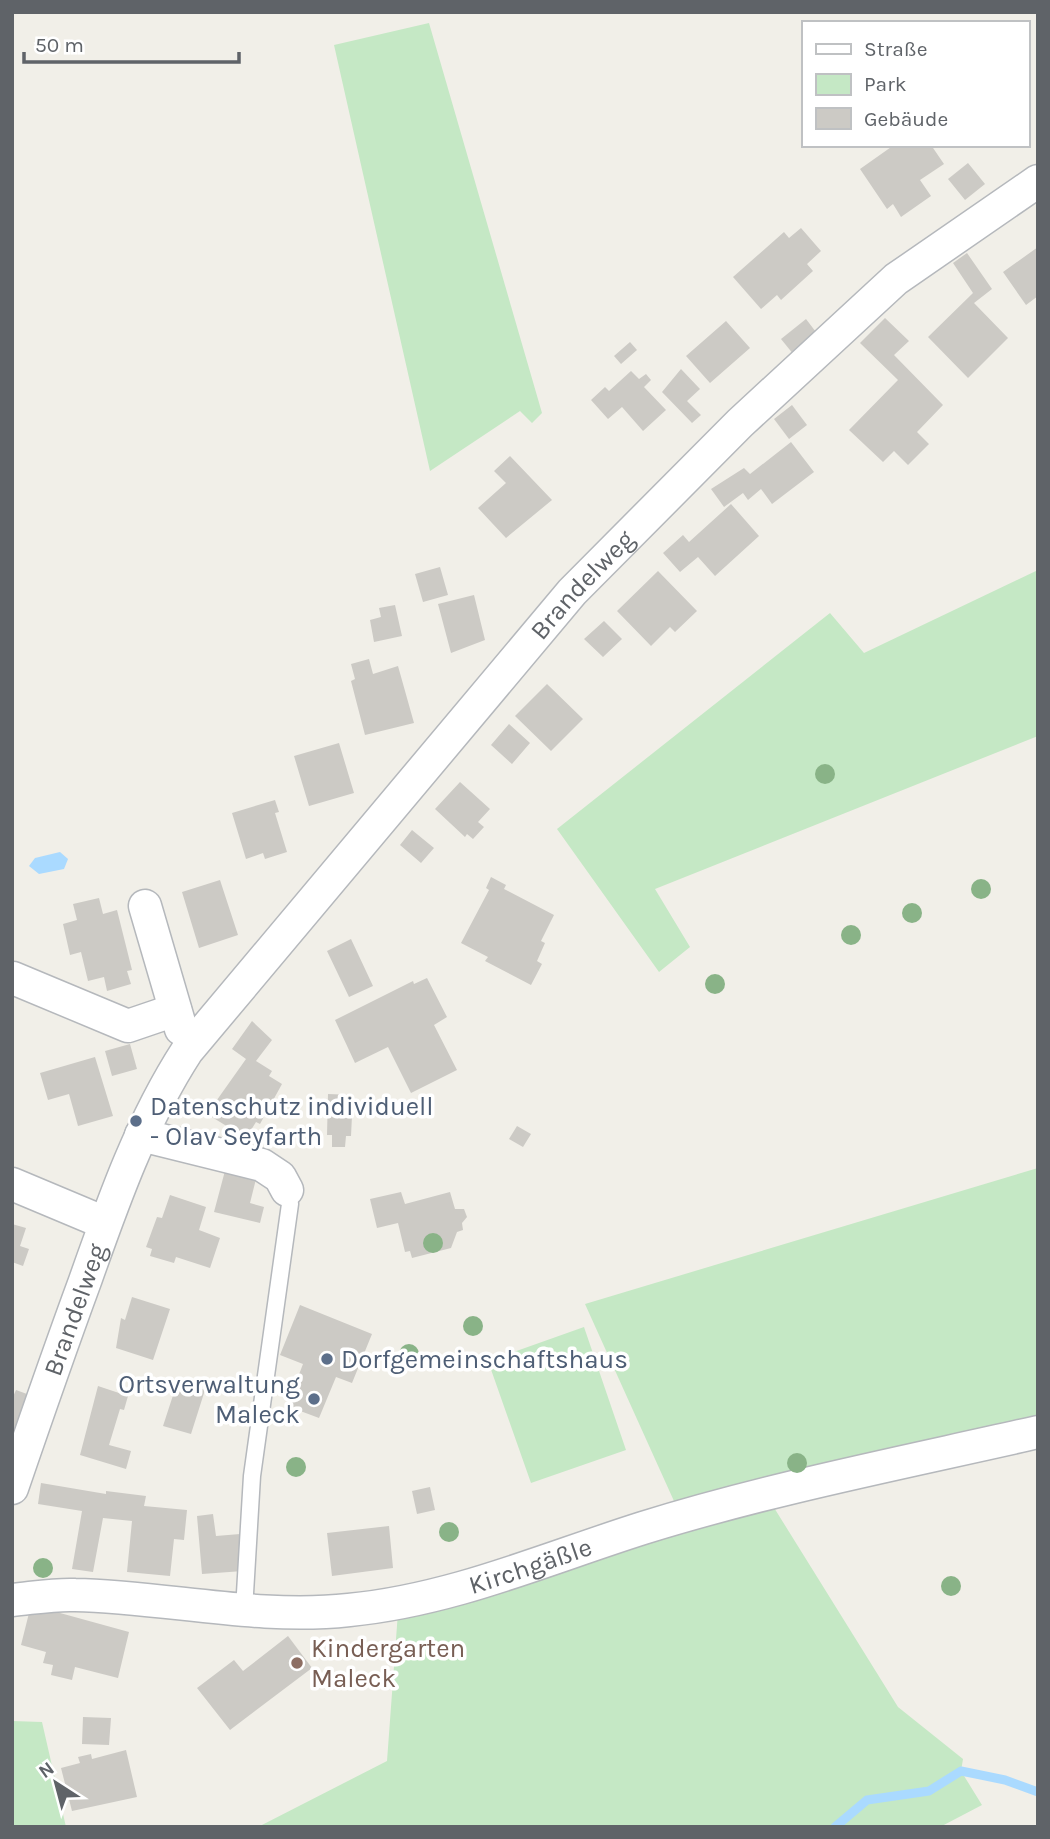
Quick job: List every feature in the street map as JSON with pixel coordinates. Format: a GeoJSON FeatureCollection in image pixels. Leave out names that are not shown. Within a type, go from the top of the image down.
{"type":"FeatureCollection","features":[{"type":"Feature","properties":{"kind":"street","name":"Brandelweg"},"geometry":{"type":"LineString","coordinates":[[12,1488],[105,1223],[164,1087],[187,1052],[572,592],[740,423],[896,279],[1038,181]]}},
{"type":"Feature","properties":{"kind":"street"},"geometry":{"type":"LineString","coordinates":[[145,906],[187,1052]]}},
{"type":"Feature","properties":{"kind":"street"},"geometry":{"type":"LineString","coordinates":[[13,978],[128,1026],[175,1010]]}},
{"type":"Feature","properties":{"kind":"street"},"geometry":{"type":"LineString","coordinates":[[141,1135],[262,1166],[280,1177],[288,1190]]}},
{"type":"Feature","properties":{"kind":"street"},"geometry":{"type":"LineString","coordinates":[[12,1184],[105,1223]]}},
{"type":"Feature","properties":{"kind":"street","name":"Kirchgäßle"},"geometry":{"type":"LineString","coordinates":[[12,1600],[74,1594],[244,1610],[347,1611],[418,1600],[509,1575],[642,1528],[768,1492],[1038,1432]]}},
{"type":"Feature","properties":{"kind":"lane"},"geometry":{"type":"LineString","coordinates":[[244,1610],[252,1476],[290,1204],[288,1190]]}},
{"type":"Feature","properties":{"kind":"green space"},"geometry":{"type":"Polygon","coordinates":[[[429,23],[542,413],[532,423],[520,411],[430,471],[334,45],[429,23]]]}},
{"type":"Feature","properties":{"kind":"green space"},"geometry":{"type":"Polygon","coordinates":[[[1038,570],[1038,736],[655,889],[690,947],[659,972],[557,829],[830,613],[864,653],[1038,570]]]}},
{"type":"Feature","properties":{"kind":"green space"},"geometry":{"type":"Polygon","coordinates":[[[1038,1168],[1038,1436],[768,1498],[898,1707],[963,1759],[961,1771],[982,1805],[940,1827],[258,1827],[387,1761],[398,1612],[683,1521],[585,1304],[1038,1168]]]}},
{"type":"Feature","properties":{"kind":"green space"},"geometry":{"type":"Polygon","coordinates":[[[584,1327],[626,1450],[531,1483],[488,1361],[584,1327]]]}},
{"type":"Feature","properties":{"kind":"green space"},"geometry":{"type":"Polygon","coordinates":[[[12,1721],[42,1722],[66,1827],[12,1827],[12,1721]]]}},
{"type":"Feature","properties":{"kind":"water"},"geometry":{"type":"Polygon","coordinates":[[[60,852],[68,859],[64,869],[39,874],[29,866],[35,858],[60,852]]]}},
{"type":"Feature","properties":{"kind":"building"},"geometry":{"type":"Polygon","coordinates":[[[891,147],[932,147],[944,164],[920,180],[931,196],[901,217],[893,204],[887,209],[860,169],[891,147]]]}},
{"type":"Feature","properties":{"kind":"building"},"geometry":{"type":"Polygon","coordinates":[[[968,163],[985,184],[965,200],[948,179],[968,163]]]}},
{"type":"Feature","properties":{"kind":"building"},"geometry":{"type":"Polygon","coordinates":[[[801,228],[821,251],[807,264],[813,271],[781,300],[777,295],[761,309],[733,277],[784,232],[789,238],[801,228]]]}},
{"type":"Feature","properties":{"kind":"building"},"geometry":{"type":"Polygon","coordinates":[[[1038,247],[1038,296],[1026,305],[1003,272],[1038,247]]]}},
{"type":"Feature","properties":{"kind":"building"},"geometry":{"type":"Polygon","coordinates":[[[967,253],[992,289],[974,303],[1008,338],[968,378],[928,337],[973,293],[953,263],[967,253]]]}},
{"type":"Feature","properties":{"kind":"building"},"geometry":{"type":"Polygon","coordinates":[[[885,318],[909,341],[894,355],[943,405],[917,432],[929,444],[908,465],[894,451],[883,462],[849,430],[898,380],[860,343],[885,318]]]}},
{"type":"Feature","properties":{"kind":"building"},"geometry":{"type":"Polygon","coordinates":[[[806,319],[819,336],[794,355],[781,339],[806,319]]]}},
{"type":"Feature","properties":{"kind":"building"},"geometry":{"type":"Polygon","coordinates":[[[726,321],[750,348],[710,383],[686,356],[726,321]]]}},
{"type":"Feature","properties":{"kind":"building"},"geometry":{"type":"Polygon","coordinates":[[[630,342],[637,350],[621,364],[614,356],[630,342]]]}},
{"type":"Feature","properties":{"kind":"building"},"geometry":{"type":"Polygon","coordinates":[[[681,369],[700,389],[687,401],[701,415],[692,423],[662,392],[681,369]]]}},
{"type":"Feature","properties":{"kind":"building"},"geometry":{"type":"Polygon","coordinates":[[[631,371],[639,379],[646,374],[651,380],[644,387],[666,410],[643,431],[622,407],[608,419],[591,400],[605,387],[609,391],[631,371]]]}},
{"type":"Feature","properties":{"kind":"building"},"geometry":{"type":"Polygon","coordinates":[[[792,405],[807,425],[789,439],[774,419],[792,405]]]}},
{"type":"Feature","properties":{"kind":"building"},"geometry":{"type":"Polygon","coordinates":[[[791,442],[814,472],[772,504],[761,489],[748,500],[743,493],[724,507],[711,489],[744,468],[750,474],[791,442]]]}},
{"type":"Feature","properties":{"kind":"building"},"geometry":{"type":"Polygon","coordinates":[[[510,456],[552,500],[506,538],[478,508],[506,483],[494,471],[510,456]]]}},
{"type":"Feature","properties":{"kind":"building"},"geometry":{"type":"Polygon","coordinates":[[[731,504],[759,536],[715,576],[698,557],[680,572],[663,553],[683,535],[689,542],[731,504]]]}},
{"type":"Feature","properties":{"kind":"building"},"geometry":{"type":"Polygon","coordinates":[[[440,567],[448,595],[423,602],[415,574],[440,567]]]}},
{"type":"Feature","properties":{"kind":"building"},"geometry":{"type":"Polygon","coordinates":[[[658,571],[697,611],[675,632],[670,627],[651,646],[617,611],[658,571]]]}},
{"type":"Feature","properties":{"kind":"building"},"geometry":{"type":"Polygon","coordinates":[[[474,595],[485,640],[451,653],[438,604],[474,595]]]}},
{"type":"Feature","properties":{"kind":"building"},"geometry":{"type":"Polygon","coordinates":[[[395,605],[402,636],[374,642],[370,620],[381,617],[379,608],[395,605]]]}},
{"type":"Feature","properties":{"kind":"building"},"geometry":{"type":"Polygon","coordinates":[[[604,621],[622,639],[603,657],[584,639],[604,621]]]}},
{"type":"Feature","properties":{"kind":"building"},"geometry":{"type":"Polygon","coordinates":[[[369,659],[373,674],[398,666],[414,723],[365,735],[351,681],[355,679],[351,664],[369,659]]]}},
{"type":"Feature","properties":{"kind":"building"},"geometry":{"type":"Polygon","coordinates":[[[547,684],[583,719],[551,751],[515,716],[547,684]]]}},
{"type":"Feature","properties":{"kind":"building"},"geometry":{"type":"Polygon","coordinates":[[[509,724],[530,743],[512,764],[491,745],[509,724]]]}},
{"type":"Feature","properties":{"kind":"building"},"geometry":{"type":"Polygon","coordinates":[[[339,743],[354,793],[309,806],[294,756],[339,743]]]}},
{"type":"Feature","properties":{"kind":"building"},"geometry":{"type":"Polygon","coordinates":[[[460,782],[490,809],[478,822],[484,827],[473,839],[467,834],[465,837],[435,809],[460,782]]]}},
{"type":"Feature","properties":{"kind":"building"},"geometry":{"type":"Polygon","coordinates":[[[275,800],[279,812],[275,813],[287,852],[265,859],[263,853],[246,859],[232,813],[275,800]]]}},
{"type":"Feature","properties":{"kind":"building"},"geometry":{"type":"Polygon","coordinates":[[[412,830],[434,848],[421,863],[400,845],[412,830]]]}},
{"type":"Feature","properties":{"kind":"building"},"geometry":{"type":"Polygon","coordinates":[[[491,877],[506,885],[504,889],[554,915],[541,941],[545,943],[537,961],[542,964],[531,985],[485,961],[488,957],[461,943],[489,890],[486,888],[491,877]]]}},
{"type":"Feature","properties":{"kind":"building"},"geometry":{"type":"Polygon","coordinates":[[[220,880],[238,935],[199,948],[182,892],[220,880]]]}},
{"type":"Feature","properties":{"kind":"building"},"geometry":{"type":"Polygon","coordinates":[[[99,898],[103,914],[117,910],[132,970],[127,971],[131,984],[107,991],[104,977],[88,981],[81,952],[70,955],[63,924],[77,920],[73,904],[99,898]]]}},
{"type":"Feature","properties":{"kind":"building"},"geometry":{"type":"Polygon","coordinates":[[[351,939],[373,986],[349,997],[327,951],[351,939]]]}},
{"type":"Feature","properties":{"kind":"building"},"geometry":{"type":"Polygon","coordinates":[[[427,978],[447,1017],[434,1025],[457,1070],[411,1093],[388,1047],[355,1063],[335,1020],[413,981],[414,984],[427,978]]]}},
{"type":"Feature","properties":{"kind":"building"},"geometry":{"type":"Polygon","coordinates":[[[252,1021],[272,1040],[256,1061],[272,1071],[269,1076],[282,1084],[260,1124],[256,1122],[246,1138],[207,1114],[246,1059],[232,1049],[252,1021]]]}},
{"type":"Feature","properties":{"kind":"building"},"geometry":{"type":"Polygon","coordinates":[[[130,1044],[137,1069],[112,1076],[105,1051],[130,1044]]]}},
{"type":"Feature","properties":{"kind":"building"},"geometry":{"type":"Polygon","coordinates":[[[95,1057],[113,1116],[78,1126],[69,1094],[48,1100],[40,1073],[95,1057]]]}},
{"type":"Feature","properties":{"kind":"building"},"geometry":{"type":"Polygon","coordinates":[[[328,1094],[353,1095],[351,1136],[346,1136],[345,1147],[332,1147],[332,1135],[327,1135],[328,1094]]]}},
{"type":"Feature","properties":{"kind":"building"},"geometry":{"type":"Polygon","coordinates":[[[517,1126],[531,1134],[523,1147],[509,1139],[517,1126]]]}},
{"type":"Feature","properties":{"kind":"building"},"geometry":{"type":"Polygon","coordinates":[[[226,1167],[257,1175],[250,1203],[264,1207],[260,1223],[214,1212],[226,1167]]]}},
{"type":"Feature","properties":{"kind":"building"},"geometry":{"type":"Polygon","coordinates":[[[401,1192],[405,1204],[450,1192],[455,1209],[464,1209],[467,1217],[462,1223],[463,1230],[457,1232],[451,1248],[412,1258],[410,1251],[405,1252],[398,1223],[377,1228],[370,1199],[401,1192]]]}},
{"type":"Feature","properties":{"kind":"building"},"geometry":{"type":"Polygon","coordinates":[[[170,1195],[206,1207],[199,1230],[220,1238],[210,1268],[176,1257],[174,1263],[150,1256],[152,1249],[146,1247],[157,1217],[162,1218],[170,1195]]]}},
{"type":"Feature","properties":{"kind":"building"},"geometry":{"type":"Polygon","coordinates":[[[12,1224],[26,1228],[20,1246],[29,1249],[23,1266],[12,1262],[12,1224]]]}},
{"type":"Feature","properties":{"kind":"building"},"geometry":{"type":"Polygon","coordinates":[[[132,1297],[170,1309],[153,1360],[116,1348],[121,1318],[125,1320],[132,1297]]]}},
{"type":"Feature","properties":{"kind":"building","name":"Dorfgemeinschaftshaus"},"geometry":{"type":"Polygon","coordinates":[[[300,1305],[372,1334],[352,1383],[336,1377],[319,1418],[287,1406],[303,1364],[280,1355],[300,1305]]]}},
{"type":"Feature","properties":{"kind":"building"},"geometry":{"type":"Polygon","coordinates":[[[178,1380],[205,1390],[191,1434],[163,1426],[178,1380]]]}},
{"type":"Feature","properties":{"kind":"building"},"geometry":{"type":"Polygon","coordinates":[[[98,1386],[128,1396],[124,1410],[120,1409],[109,1445],[131,1451],[126,1469],[80,1455],[98,1386]]]}},
{"type":"Feature","properties":{"kind":"building"},"geometry":{"type":"Polygon","coordinates":[[[16,1390],[38,1398],[12,1450],[12,1399],[16,1390]]]}},
{"type":"Feature","properties":{"kind":"building"},"geometry":{"type":"Polygon","coordinates":[[[41,1483],[106,1494],[106,1491],[146,1496],[144,1506],[187,1510],[184,1540],[174,1539],[170,1576],[127,1572],[132,1521],[103,1518],[93,1572],[72,1569],[82,1511],[38,1504],[41,1483]]]}},
{"type":"Feature","properties":{"kind":"building"},"geometry":{"type":"Polygon","coordinates":[[[430,1487],[435,1510],[417,1514],[412,1491],[430,1487]]]}},
{"type":"Feature","properties":{"kind":"building"},"geometry":{"type":"Polygon","coordinates":[[[213,1514],[216,1536],[240,1534],[243,1571],[202,1574],[197,1516],[213,1514]]]}},
{"type":"Feature","properties":{"kind":"building"},"geometry":{"type":"Polygon","coordinates":[[[389,1526],[393,1568],[332,1576],[327,1533],[389,1526]]]}},
{"type":"Feature","properties":{"kind":"building"},"geometry":{"type":"Polygon","coordinates":[[[31,1605],[129,1632],[118,1678],[75,1667],[72,1680],[51,1675],[53,1665],[43,1663],[46,1652],[21,1645],[31,1605]]]}},
{"type":"Feature","properties":{"kind":"building"},"geometry":{"type":"Polygon","coordinates":[[[288,1636],[312,1668],[230,1730],[197,1688],[234,1660],[243,1671],[288,1636]]]}},
{"type":"Feature","properties":{"kind":"building"},"geometry":{"type":"Polygon","coordinates":[[[83,1717],[111,1718],[109,1745],[82,1744],[83,1717]]]}},
{"type":"Feature","properties":{"kind":"building"},"geometry":{"type":"Polygon","coordinates":[[[126,1750],[137,1797],[72,1811],[61,1768],[80,1763],[78,1757],[91,1754],[92,1759],[126,1750]]]}},
{"type":"Feature","properties":{"kind":"waterway"},"geometry":{"type":"LineString","coordinates":[[835,1827],[867,1800],[929,1791],[961,1771],[1005,1780],[1038,1792]]}},
{"type":"Feature","properties":{"kind":"place","name":"Datenschutz individuell - Olav Seyfarth"},"geometry":{"type":"Point","coordinates":[136,1121]}},
{"type":"Feature","properties":{"kind":"place","name":"Dorfgemeinschaftshaus"},"geometry":{"type":"Point","coordinates":[327,1359]}},
{"type":"Feature","properties":{"kind":"place","name":"Ortsverwaltung Maleck"},"geometry":{"type":"Point","coordinates":[314,1399]}},
{"type":"Feature","properties":{"kind":"place","name":"Kindergarten Maleck"},"geometry":{"type":"Point","coordinates":[297,1663]}}]}
